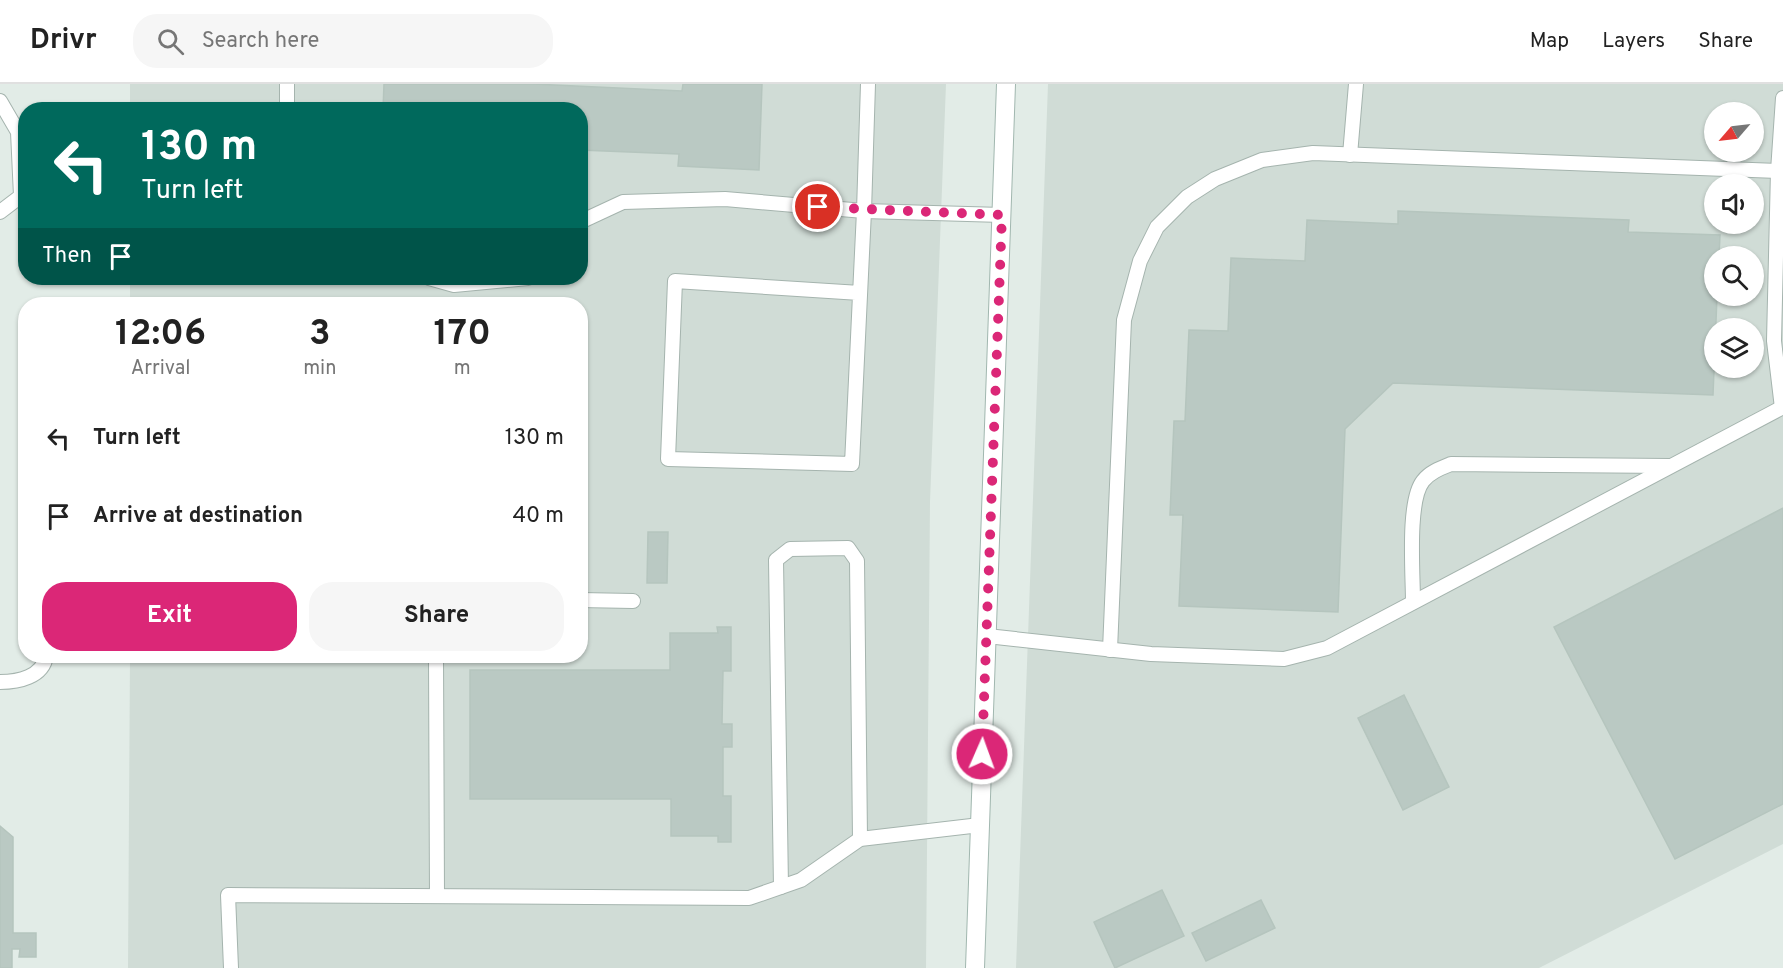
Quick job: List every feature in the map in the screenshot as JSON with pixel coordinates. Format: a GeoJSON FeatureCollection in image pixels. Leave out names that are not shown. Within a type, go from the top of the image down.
{"type":"FeatureCollection","features":[{"type":"Feature","properties":{"kind":"main road"},"geometry":{"type":"LineString","coordinates":[[975,968],[1006,84]]}},
{"type":"Feature","properties":{"kind":"lane"},"geometry":{"type":"LineString","coordinates":[[287,84],[287,102]]}},
{"type":"Feature","properties":{"kind":"lane"},"geometry":{"type":"LineString","coordinates":[[860,292],[675,281],[668,459],[852,465],[864,211],[868,84]]}},
{"type":"Feature","properties":{"kind":"lane"},"geometry":{"type":"LineString","coordinates":[[1350,155],[1356,84]]}},
{"type":"Feature","properties":{"kind":"lane"},"geometry":{"type":"LineString","coordinates":[[987,636],[1110,650],[1284,658],[1327,648],[1782,407],[1774,341],[1778,171],[1783,98]]}},
{"type":"Feature","properties":{"kind":"lane"},"geometry":{"type":"LineString","coordinates":[[0,102],[18,132]]}},
{"type":"Feature","properties":{"kind":"lane"},"geometry":{"type":"LineString","coordinates":[[1110,650],[1124,320],[1140,261],[1157,226],[1187,196],[1215,179],[1262,160],[1313,153],[1778,171]]}},
{"type":"Feature","properties":{"kind":"lane"},"geometry":{"type":"LineString","coordinates":[[0,212],[18,198]]}},
{"type":"Feature","properties":{"kind":"lane"},"geometry":{"type":"LineString","coordinates":[[588,218],[623,202],[725,199],[864,211],[1002,215]]}},
{"type":"Feature","properties":{"kind":"lane"},"geometry":{"type":"LineString","coordinates":[[1413,602],[1414,498],[1423,480],[1435,470],[1451,464],[1671,466]]}},
{"type":"Feature","properties":{"kind":"lane"},"geometry":{"type":"LineString","coordinates":[[781,887],[776,560],[790,549],[848,548],[857,561],[860,839]]}},
{"type":"Feature","properties":{"kind":"lane"},"geometry":{"type":"LineString","coordinates":[[588,600],[633,601]]}},
{"type":"Feature","properties":{"kind":"lane"},"geometry":{"type":"LineString","coordinates":[[0,682],[25,679],[37,671],[42,663]]}},
{"type":"Feature","properties":{"kind":"lane"},"geometry":{"type":"LineString","coordinates":[[436,663],[437,896]]}},
{"type":"Feature","properties":{"kind":"lane"},"geometry":{"type":"LineString","coordinates":[[231,968],[228,894],[749,898],[801,880],[860,839],[980,825]]}},
{"type":"Feature","properties":{"kind":"shaded area"},"geometry":{"type":"Polygon","coordinates":[[[130,84],[946,84],[930,502],[926,968],[128,968],[130,663],[588,663],[588,297],[130,297],[130,285],[588,285],[588,102],[130,102],[130,84]]]}},
{"type":"Feature","properties":{"kind":"shaded area"},"geometry":{"type":"Polygon","coordinates":[[[1048,84],[1783,84],[1783,844],[1539,968],[1016,968],[1048,84]]]}},
{"type":"Feature","properties":{"kind":"building"},"geometry":{"type":"Polygon","coordinates":[[[384,84],[533,84],[682,91],[683,84],[762,84],[759,170],[678,166],[679,154],[588,150],[588,102],[383,102],[384,84]]]}},
{"type":"Feature","properties":{"kind":"building"},"geometry":{"type":"Polygon","coordinates":[[[1398,211],[1629,220],[1628,232],[1720,235],[1719,246],[1704,246],[1704,306],[1717,306],[1716,318],[1704,318],[1704,378],[1714,378],[1713,395],[1393,383],[1345,429],[1338,612],[1179,606],[1183,515],[1170,515],[1174,421],[1185,421],[1189,330],[1228,331],[1231,258],[1305,261],[1307,220],[1398,224],[1398,211]]]}},
{"type":"Feature","properties":{"kind":"building"},"geometry":{"type":"Polygon","coordinates":[[[1783,508],[1783,804],[1675,859],[1554,627],[1783,508]]]}},
{"type":"Feature","properties":{"kind":"building"},"geometry":{"type":"Polygon","coordinates":[[[648,532],[668,532],[667,583],[647,583],[648,532]]]}},
{"type":"Feature","properties":{"kind":"building"},"geometry":{"type":"Polygon","coordinates":[[[717,627],[731,627],[731,671],[723,671],[722,724],[732,724],[732,747],[723,747],[723,796],[731,796],[731,842],[718,842],[718,836],[671,836],[671,799],[470,799],[470,670],[670,670],[670,633],[718,633],[717,627]]]}},
{"type":"Feature","properties":{"kind":"building"},"geometry":{"type":"Polygon","coordinates":[[[1404,695],[1449,787],[1403,810],[1358,718],[1404,695]]]}},
{"type":"Feature","properties":{"kind":"building"},"geometry":{"type":"Polygon","coordinates":[[[0,826],[13,837],[13,933],[36,933],[36,957],[19,957],[20,949],[12,949],[12,968],[0,968],[0,826]]]}},
{"type":"Feature","properties":{"kind":"building"},"geometry":{"type":"Polygon","coordinates":[[[1162,890],[1184,936],[1115,968],[1094,922],[1162,890]]]}},
{"type":"Feature","properties":{"kind":"building"},"geometry":{"type":"Polygon","coordinates":[[[1261,900],[1275,928],[1206,961],[1192,933],[1261,900]]]}},
{"type":"Feature","properties":{"kind":"route"},"geometry":{"type":"LineString","coordinates":[[818,207],[864,211],[1002,215],[982,754]]}}]}
